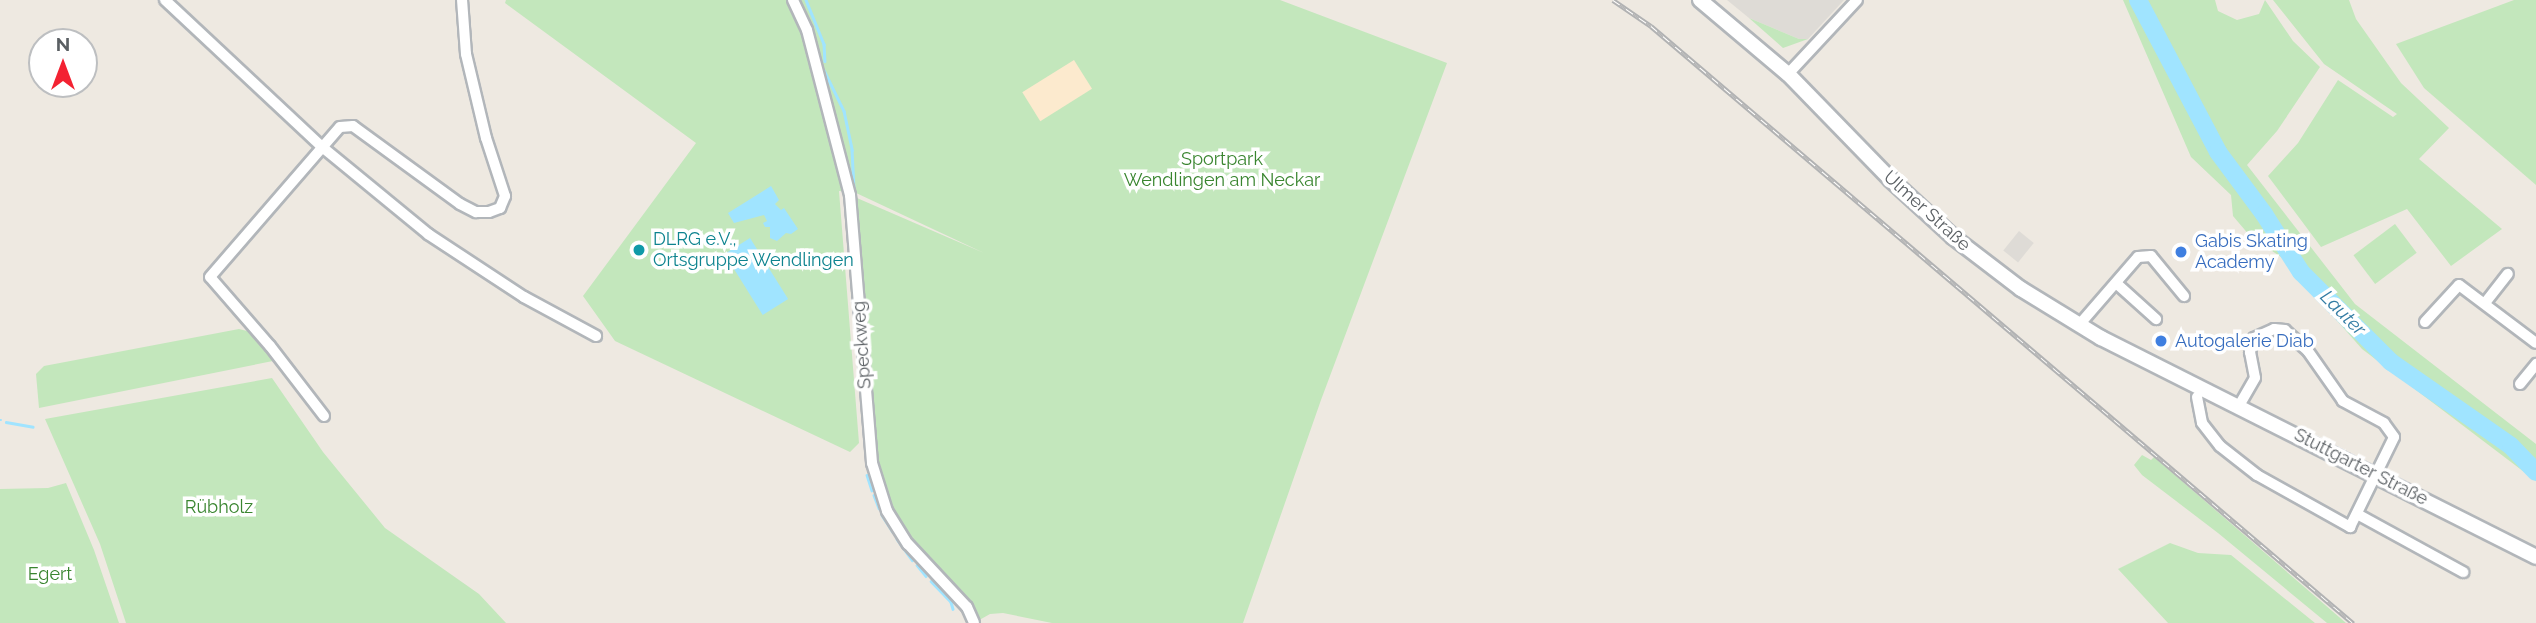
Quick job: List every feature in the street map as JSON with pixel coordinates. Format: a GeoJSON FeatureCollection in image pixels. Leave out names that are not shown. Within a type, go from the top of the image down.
{"type":"FeatureCollection","features":[{"type":"Feature","properties":{"kind":"main road","name":"Ulmer Straße"},"geometry":{"type":"LineString","coordinates":[[1700,0],[1788,74],[1890,179],[1953,237],[2021,289],[2079,325],[2184,380]]}},
{"type":"Feature","properties":{"kind":"main road","name":"Stuttgarter Straße"},"geometry":{"type":"LineString","coordinates":[[2184,380],[2378,475],[2536,557]]}},
{"type":"Feature","properties":{"kind":"street"},"geometry":{"type":"LineString","coordinates":[[164,0],[321,146],[428,234],[524,297],[596,336]]}},
{"type":"Feature","properties":{"kind":"street"},"geometry":{"type":"LineString","coordinates":[[324,416],[210,277],[321,146],[340,128],[353,126],[460,204],[476,212],[489,212],[500,208],[505,196],[486,138],[466,54],[462,0]]}},
{"type":"Feature","properties":{"kind":"street","name":"Speckweg"},"geometry":{"type":"LineString","coordinates":[[793,0],[807,30],[850,195],[872,463],[887,511],[901,533],[967,607],[974,623]]}},
{"type":"Feature","properties":{"kind":"street"},"geometry":{"type":"LineString","coordinates":[[1788,74],[1857,0]]}},
{"type":"Feature","properties":{"kind":"street"},"geometry":{"type":"LineString","coordinates":[[2079,325],[2138,257],[2151,256],[2184,296]]}},
{"type":"Feature","properties":{"kind":"street"},"geometry":{"type":"LineString","coordinates":[[2485,303],[2508,274]]}},
{"type":"Feature","properties":{"kind":"street"},"geometry":{"type":"LineString","coordinates":[[2116,283],[2156,319]]}},
{"type":"Feature","properties":{"kind":"street"},"geometry":{"type":"LineString","coordinates":[[2425,322],[2459,285],[2536,343]]}},
{"type":"Feature","properties":{"kind":"street"},"geometry":{"type":"LineString","coordinates":[[2197,397],[2202,423],[2220,446],[2257,475],[2350,527],[2359,515],[2394,437],[2384,423],[2343,401],[2308,351],[2285,330],[2274,328],[2254,338],[2250,352],[2255,377],[2239,406]]}},
{"type":"Feature","properties":{"kind":"street"},"geometry":{"type":"LineString","coordinates":[[2519,384],[2536,364]]}},
{"type":"Feature","properties":{"kind":"street"},"geometry":{"type":"LineString","coordinates":[[2359,515],[2463,572]]}},
{"type":"Feature","properties":{"kind":"shaded area"},"geometry":{"type":"Polygon","coordinates":[[[1727,0],[1844,0],[1808,39],[1799,39],[1749,18],[1727,0]]]}},
{"type":"Feature","properties":{"kind":"shaded area"},"geometry":{"type":"Polygon","coordinates":[[[2019,231],[2034,243],[2018,262],[2003,250],[2019,231]]]}},
{"type":"Feature","properties":{"kind":"green space","name":"Sportpark Wendlingen am Neckar"},"geometry":{"type":"Polygon","coordinates":[[[506,0],[1280,0],[1447,63],[1321,400],[1243,623],[1052,623],[1003,613],[990,614],[974,623],[908,544],[887,511],[872,463],[850,195],[984,253],[854,192],[839,191],[859,443],[850,452],[615,341],[583,296],[696,143],[505,3],[506,0]]]}},
{"type":"Feature","properties":{"kind":"green space"},"geometry":{"type":"Polygon","coordinates":[[[2123,0],[2215,0],[2218,11],[2237,20],[2259,14],[2265,0],[2293,41],[2320,67],[2277,131],[2247,165],[2355,304],[2536,444],[2536,481],[2362,349],[2281,257],[2250,236],[2233,216],[2231,195],[2191,157],[2123,0]]]}},
{"type":"Feature","properties":{"kind":"green space"},"geometry":{"type":"Polygon","coordinates":[[[2273,0],[2349,0],[2356,19],[2401,83],[2449,128],[2419,159],[2502,229],[2451,266],[2407,209],[2321,247],[2268,176],[2298,143],[2338,80],[2393,117],[2397,114],[2324,64],[2273,0]]]}},
{"type":"Feature","properties":{"kind":"green space"},"geometry":{"type":"Polygon","coordinates":[[[2514,0],[2536,0],[2536,185],[2424,88],[2396,44],[2514,0]]]}},
{"type":"Feature","properties":{"kind":"green space"},"geometry":{"type":"Polygon","coordinates":[[[1749,18],[1799,39],[1808,39],[1783,48],[1749,18]]]}},
{"type":"Feature","properties":{"kind":"green space"},"geometry":{"type":"Polygon","coordinates":[[[2395,224],[2417,253],[2375,284],[2353,255],[2395,224]]]}},
{"type":"Feature","properties":{"kind":"green space"},"geometry":{"type":"Polygon","coordinates":[[[239,329],[255,333],[278,360],[39,408],[36,374],[44,366],[239,329]]]}},
{"type":"Feature","properties":{"kind":"green space","name":"Rübholz"},"geometry":{"type":"Polygon","coordinates":[[[272,378],[323,452],[385,528],[479,594],[506,623],[126,623],[100,544],[45,419],[272,378]]]}},
{"type":"Feature","properties":{"kind":"green space"},"geometry":{"type":"Polygon","coordinates":[[[2142,455],[2151,460],[2154,457],[2346,623],[2327,623],[2218,533],[2142,475],[2134,465],[2142,455]]]}},
{"type":"Feature","properties":{"kind":"green space","name":"Egert"},"geometry":{"type":"Polygon","coordinates":[[[66,483],[94,550],[119,623],[0,623],[0,489],[48,488],[66,483]]]}},
{"type":"Feature","properties":{"kind":"green space"},"geometry":{"type":"Polygon","coordinates":[[[2170,543],[2198,553],[2231,555],[2315,623],[2168,623],[2118,569],[2170,543]]]}},
{"type":"Feature","properties":{"kind":"sand"},"geometry":{"type":"Polygon","coordinates":[[[1074,60],[1092,89],[1040,121],[1022,92],[1074,60]]]}},
{"type":"Feature","properties":{"kind":"water"},"geometry":{"type":"Polygon","coordinates":[[[771,186],[779,200],[775,204],[781,210],[784,208],[798,229],[791,234],[786,233],[777,241],[770,238],[770,227],[765,227],[763,223],[767,221],[764,215],[734,223],[728,213],[771,186]]]}},
{"type":"Feature","properties":{"kind":"water"},"geometry":{"type":"Polygon","coordinates":[[[750,238],[788,299],[763,315],[725,254],[750,238]]]}},
{"type":"Feature","properties":{"kind":"waterway"},"geometry":{"type":"LineString","coordinates":[[806,0],[824,44],[825,61]]}},
{"type":"Feature","properties":{"kind":"waterway","name":"Lauter"},"geometry":{"type":"LineString","coordinates":[[2138,0],[2218,152],[2264,214],[2301,272],[2391,362],[2511,446],[2536,472]]}},
{"type":"Feature","properties":{"kind":"waterway"},"geometry":{"type":"LineString","coordinates":[[824,70],[844,111],[852,150],[854,189]]}},
{"type":"Feature","properties":{"kind":"waterway"},"geometry":{"type":"LineString","coordinates":[[6,422],[33,427]]}},
{"type":"Feature","properties":{"kind":"waterway"},"geometry":{"type":"LineString","coordinates":[[867,475],[872,490]]}},
{"type":"Feature","properties":{"kind":"waterway"},"geometry":{"type":"LineString","coordinates":[[874,495],[879,508]]}},
{"type":"Feature","properties":{"kind":"waterway"},"geometry":{"type":"LineString","coordinates":[[882,515],[893,532]]}},
{"type":"Feature","properties":{"kind":"waterway"},"geometry":{"type":"LineString","coordinates":[[897,539],[912,560]]}},
{"type":"Feature","properties":{"kind":"waterway"},"geometry":{"type":"LineString","coordinates":[[917,565],[926,576]]}},
{"type":"Feature","properties":{"kind":"waterway"},"geometry":{"type":"LineString","coordinates":[[931,581],[951,602],[953,609]]}},
{"type":"Feature","properties":{"kind":"railway"},"geometry":{"type":"LineString","coordinates":[[1613,0],[1651,26],[2353,623]]}},
{"type":"Feature","properties":{"kind":"place","name":"DLRG e.V., Ortsgruppe Wendlingen"},"geometry":{"type":"Point","coordinates":[639,250]}},
{"type":"Feature","properties":{"kind":"place","name":"Gabis Skating Academy"},"geometry":{"type":"Point","coordinates":[2181,252]}},
{"type":"Feature","properties":{"kind":"place","name":"Autogalerie Diab"},"geometry":{"type":"Point","coordinates":[2161,341]}}]}
